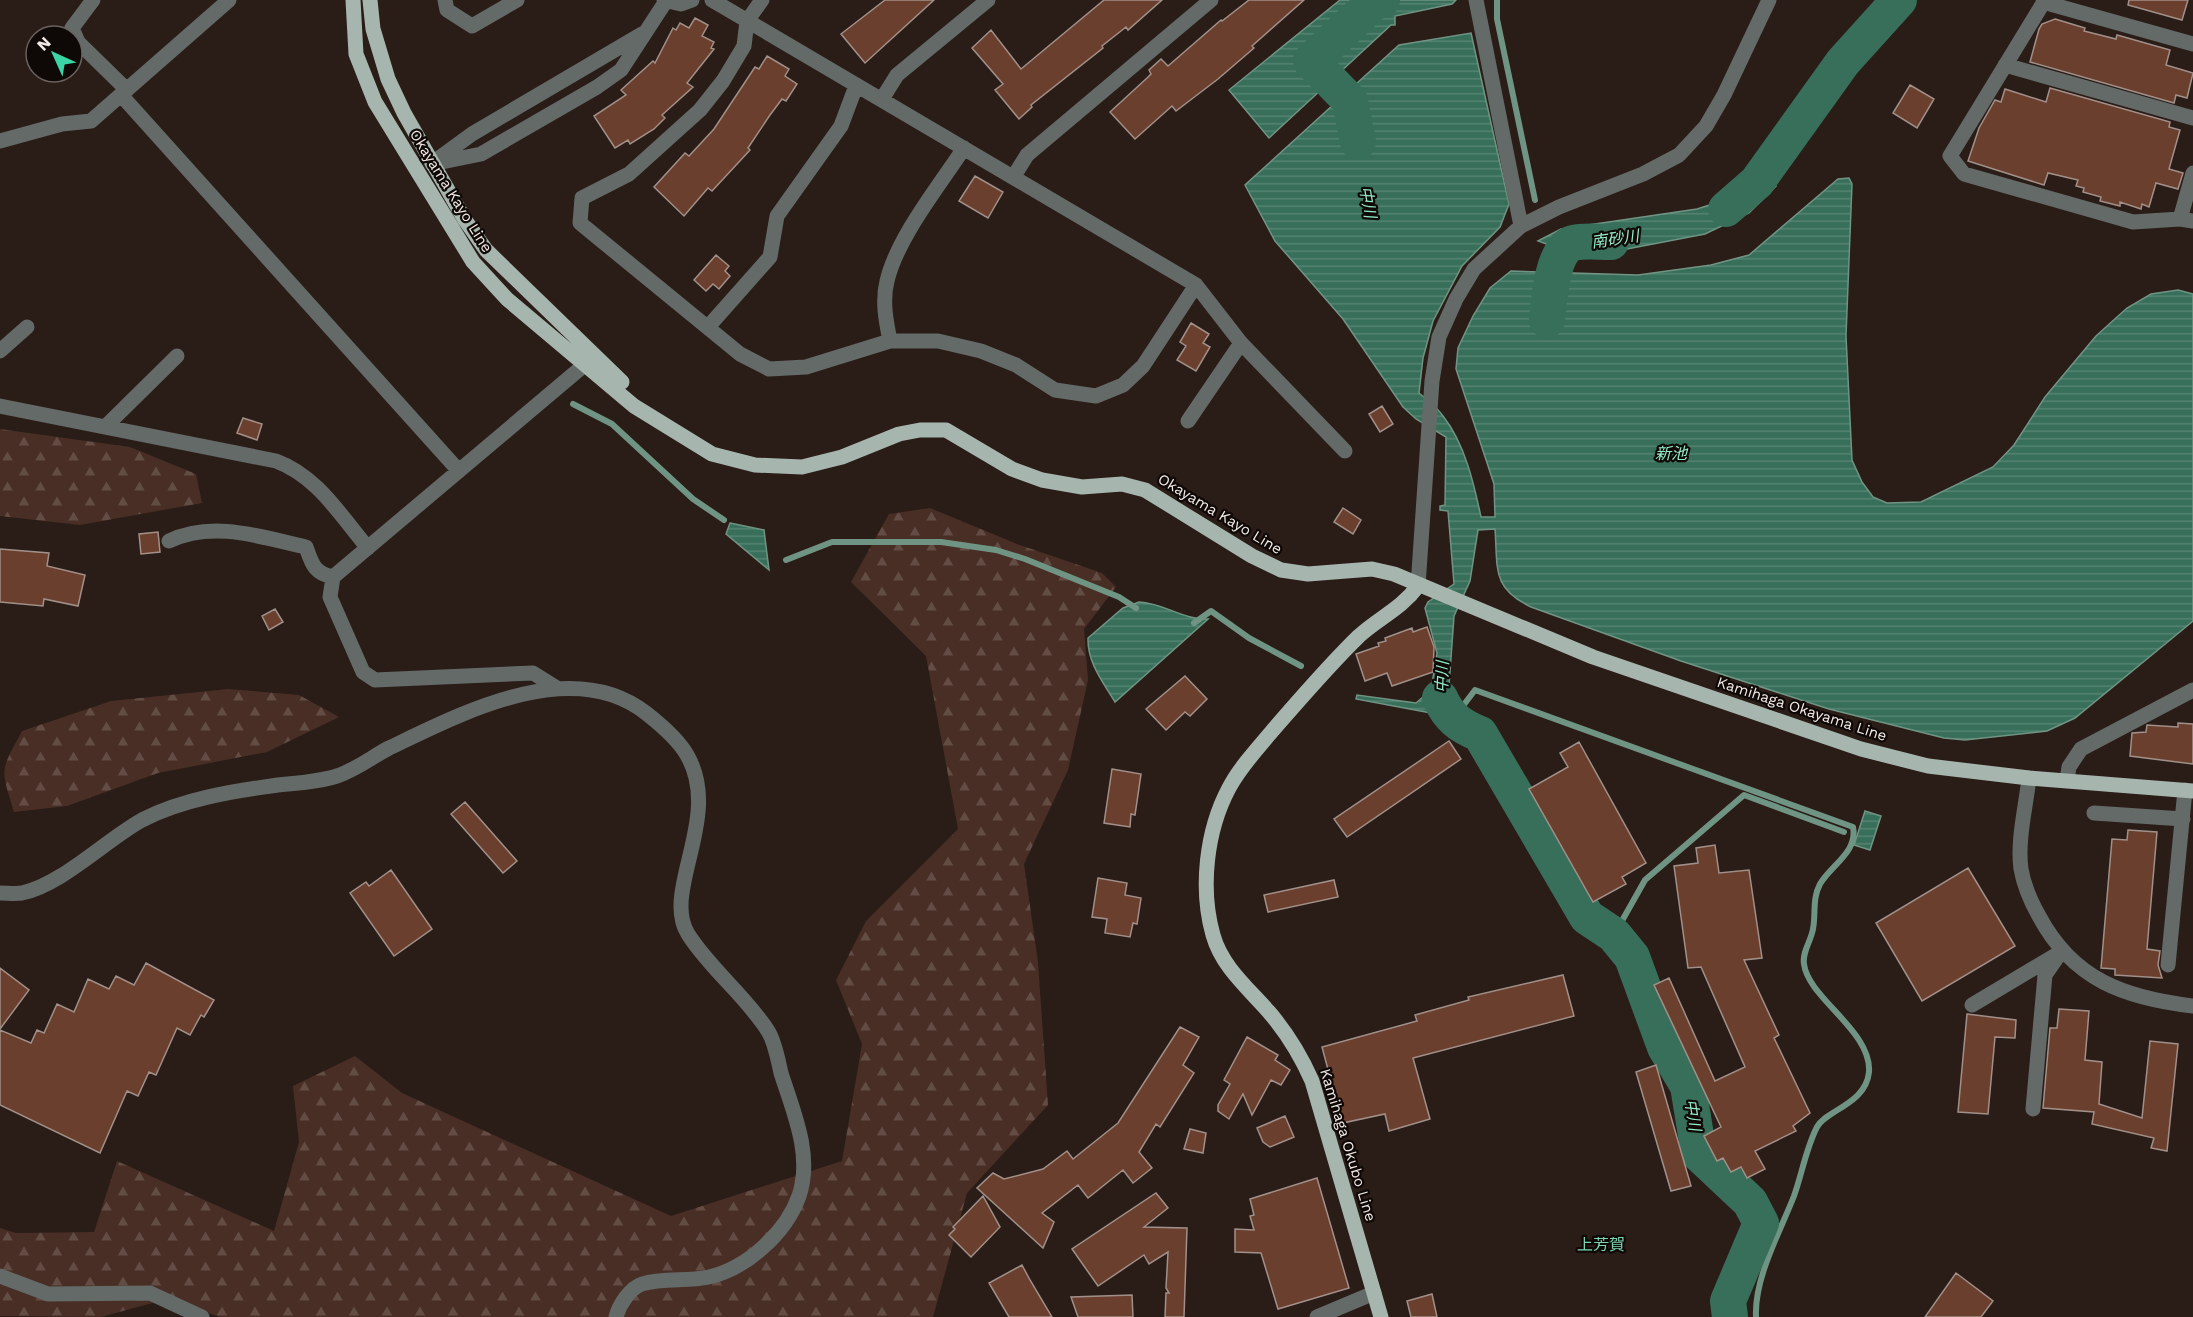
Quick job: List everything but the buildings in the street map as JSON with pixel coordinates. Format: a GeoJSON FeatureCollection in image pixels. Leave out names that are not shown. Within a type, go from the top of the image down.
{"type":"FeatureCollection","features":[{"type":"Feature","properties":{"kind":"main road","name":"Okayama Kayo Line"},"geometry":{"type":"LineString","coordinates":[[353,0],[356,54],[375,102],[486,250],[590,360],[669,429],[712,454],[756,465],[802,466],[842,457],[899,434],[920,430],[946,430],[1012,469],[1042,480],[1082,487],[1122,484],[1146,490],[1252,556],[1281,570],[1308,574],[1372,569],[1394,574],[1423,588]]}},
{"type":"Feature","properties":{"kind":"main road","name":"Okayama Kayo Line"},"geometry":{"type":"LineString","coordinates":[[370,0],[373,29],[388,80],[426,168]]}},
{"type":"Feature","properties":{"kind":"main road","name":"Kamihaga Okayama Line"},"geometry":{"type":"LineString","coordinates":[[1423,588],[1593,657],[1861,749],[1928,766],[2029,778],[2189,790]]}},
{"type":"Feature","properties":{"kind":"main road","name":"Kamihaga Okubo Line"},"geometry":{"type":"LineString","coordinates":[[1381,1317],[1312,1081],[1299,1053],[1270,1013],[1233,974],[1213,936],[1206,866],[1215,828],[1229,789],[1253,755],[1302,697],[1361,634],[1423,588]]}},
{"type":"Feature","properties":{"kind":"street"},"geometry":{"type":"LineString","coordinates":[[93,0],[72,28],[78,42],[459,471]]}},
{"type":"Feature","properties":{"kind":"street"},"geometry":{"type":"LineString","coordinates":[[0,141],[62,124],[91,120],[229,0]]}},
{"type":"Feature","properties":{"kind":"street"},"geometry":{"type":"LineString","coordinates":[[445,0],[447,10],[472,26],[518,0]]}},
{"type":"Feature","properties":{"kind":"street"},"geometry":{"type":"LineString","coordinates":[[426,168],[481,154],[597,87],[621,70],[665,1],[681,4],[692,0]]}},
{"type":"Feature","properties":{"kind":"street"},"geometry":{"type":"LineString","coordinates":[[712,0],[1196,285],[1241,343],[1345,451]]}},
{"type":"Feature","properties":{"kind":"street"},"geometry":{"type":"LineString","coordinates":[[762,0],[747,21],[744,46],[723,81],[700,110],[628,174],[582,198],[580,223],[740,354],[769,369],[806,367],[849,351],[890,341],[938,341],[981,351],[1016,365],[1055,390],[1096,396],[1123,385],[1143,366],[1196,285]]}},
{"type":"Feature","properties":{"kind":"street"},"geometry":{"type":"LineString","coordinates":[[882,99],[897,75],[988,0]]}},
{"type":"Feature","properties":{"kind":"street"},"geometry":{"type":"LineString","coordinates":[[1014,176],[1027,155],[1211,0]]}},
{"type":"Feature","properties":{"kind":"street"},"geometry":{"type":"LineString","coordinates":[[1476,0],[1521,226]]}},
{"type":"Feature","properties":{"kind":"street"},"geometry":{"type":"LineString","coordinates":[[1423,588],[1430,400],[1439,337],[1456,298],[1474,269],[1521,226],[1559,207],[1643,174],[1679,155],[1706,126],[1715,111],[1769,0]]}},
{"type":"Feature","properties":{"kind":"street"},"geometry":{"type":"LineString","coordinates":[[2193,44],[2044,1],[1950,156],[1964,174],[2133,222],[2187,220],[2193,173]]}},
{"type":"Feature","properties":{"kind":"street"},"geometry":{"type":"LineString","coordinates":[[426,168],[472,134],[647,31]]}},
{"type":"Feature","properties":{"kind":"street"},"geometry":{"type":"LineString","coordinates":[[2005,65],[2193,118]]}},
{"type":"Feature","properties":{"kind":"street"},"geometry":{"type":"LineString","coordinates":[[708,327],[752,274],[770,257],[777,216],[842,126],[856,86]]}},
{"type":"Feature","properties":{"kind":"street"},"geometry":{"type":"LineString","coordinates":[[890,341],[884,312],[886,283],[895,256],[963,148]]}},
{"type":"Feature","properties":{"kind":"street"},"geometry":{"type":"LineString","coordinates":[[0,351],[27,327]]}},
{"type":"Feature","properties":{"kind":"street"},"geometry":{"type":"LineString","coordinates":[[1188,421],[1241,343]]}},
{"type":"Feature","properties":{"kind":"street"},"geometry":{"type":"LineString","coordinates":[[105,427],[177,356]]}},
{"type":"Feature","properties":{"kind":"street"},"geometry":{"type":"LineString","coordinates":[[557,688],[533,673],[375,680],[363,672],[330,597],[333,576],[590,360]]}},
{"type":"Feature","properties":{"kind":"street"},"geometry":{"type":"LineString","coordinates":[[0,406],[276,461],[293,467],[309,477],[368,548]]}},
{"type":"Feature","properties":{"kind":"street"},"geometry":{"type":"LineString","coordinates":[[169,541],[184,533],[234,531],[257,534],[306,547],[313,567],[321,574],[333,576]]}},
{"type":"Feature","properties":{"kind":"street"},"geometry":{"type":"LineString","coordinates":[[0,893],[23,892],[50,882],[143,820],[190,802],[338,775],[389,749],[489,705],[557,688],[591,688],[630,700],[659,723],[687,754],[697,781],[700,812],[681,896],[682,924],[696,947],[770,1033],[802,1142],[804,1166],[799,1195],[783,1226],[754,1254],[735,1268],[707,1277],[640,1284],[619,1305],[616,1317]]}},
{"type":"Feature","properties":{"kind":"street"},"geometry":{"type":"LineString","coordinates":[[2067,780],[2069,767],[2081,749],[2193,690]]}},
{"type":"Feature","properties":{"kind":"street"},"geometry":{"type":"LineString","coordinates":[[2177,698],[2193,704]]}},
{"type":"Feature","properties":{"kind":"street"},"geometry":{"type":"LineString","coordinates":[[2029,778],[2021,868],[2031,901],[2061,952],[2085,972],[2124,993],[2158,1002],[2193,1006]]}},
{"type":"Feature","properties":{"kind":"street"},"geometry":{"type":"LineString","coordinates":[[2168,965],[2182,819],[2189,790]]}},
{"type":"Feature","properties":{"kind":"street"},"geometry":{"type":"LineString","coordinates":[[2094,813],[2182,819]]}},
{"type":"Feature","properties":{"kind":"street"},"geometry":{"type":"LineString","coordinates":[[1972,1005],[2061,952]]}},
{"type":"Feature","properties":{"kind":"street"},"geometry":{"type":"LineString","coordinates":[[2033,1109],[2045,975],[2061,952]]}},
{"type":"Feature","properties":{"kind":"street"},"geometry":{"type":"LineString","coordinates":[[0,1276],[48,1294],[150,1293],[202,1317]]}},
{"type":"Feature","properties":{"kind":"street"},"geometry":{"type":"LineString","coordinates":[[1317,1317],[1374,1293]]}},
{"type":"Feature","properties":{"kind":"green space"},"geometry":{"type":"Polygon","coordinates":[[[0,429],[130,447],[196,474],[202,503],[80,525],[0,516],[0,429]]]}},
{"type":"Feature","properties":{"kind":"green space"},"geometry":{"type":"Polygon","coordinates":[[[930,508],[1017,544],[1102,573],[1116,587],[1084,629],[1088,680],[1068,770],[1024,864],[1038,962],[1048,1105],[967,1193],[933,1317],[220,1317],[167,1299],[101,1317],[0,1316],[0,1228],[16,1233],[94,1232],[117,1161],[274,1231],[299,1142],[293,1086],[355,1056],[402,1093],[671,1216],[842,1161],[862,1044],[836,980],[866,921],[958,829],[926,656],[851,582],[889,514],[930,508]]]}},
{"type":"Feature","properties":{"kind":"green space"},"geometry":{"type":"Polygon","coordinates":[[[228,689],[299,695],[339,717],[267,752],[158,773],[67,806],[14,812],[4,770],[22,731],[111,701],[228,689]]]}},
{"type":"Feature","properties":{"kind":"water"},"geometry":{"type":"Polygon","coordinates":[[[1340,0],[1456,0],[1452,4],[1395,16],[1395,25],[1391,25],[1269,138],[1229,90],[1340,0]]]}},
{"type":"Feature","properties":{"kind":"water","name":"新池"},"geometry":{"type":"Polygon","coordinates":[[[1471,33],[1509,204],[1500,227],[1462,266],[1433,321],[1423,358],[1419,393],[1441,413],[1457,439],[1472,478],[1481,517],[1495,517],[1494,484],[1456,369],[1458,348],[1473,316],[1490,288],[1511,271],[1638,275],[1711,265],[1749,255],[1838,179],[1849,178],[1852,184],[1846,336],[1852,460],[1862,482],[1873,497],[1887,503],[1921,502],[1993,467],[2014,445],[2045,397],[2096,336],[2127,308],[2151,294],[2178,290],[2193,294],[2193,621],[2075,718],[2047,731],[1965,740],[1944,738],[1829,709],[1681,661],[1531,607],[1509,592],[1499,576],[1495,529],[1478,530],[1470,581],[1454,616],[1448,699],[1462,722],[1481,727],[1472,732],[1460,732],[1454,726],[1446,731],[1431,713],[1356,699],[1357,695],[1416,703],[1431,690],[1437,653],[1425,608],[1428,602],[1454,584],[1448,511],[1440,510],[1440,506],[1445,505],[1446,437],[1416,419],[1403,407],[1343,319],[1275,241],[1245,185],[1399,45],[1471,33]]]}},
{"type":"Feature","properties":{"kind":"water"},"geometry":{"type":"Polygon","coordinates":[[[1749,165],[1776,186],[1749,213],[1705,234],[1627,249],[1557,248],[1538,241],[1561,229],[1697,209],[1719,202],[1736,189],[1749,165]]]}},
{"type":"Feature","properties":{"kind":"water"},"geometry":{"type":"Polygon","coordinates":[[[730,523],[764,530],[769,570],[726,534],[730,523]]]}},
{"type":"Feature","properties":{"kind":"water"},"geometry":{"type":"Polygon","coordinates":[[[1139,602],[1157,605],[1190,617],[1208,619],[1115,702],[1093,664],[1088,638],[1123,608],[1139,602]]]}},
{"type":"Feature","properties":{"kind":"water"},"geometry":{"type":"Polygon","coordinates":[[[1865,811],[1881,816],[1870,850],[1854,845],[1865,811]]]}},
{"type":"Feature","properties":{"kind":"waterway","name":"中川"},"geometry":{"type":"LineString","coordinates":[[1358,142],[1350,101],[1311,61],[1373,3],[1382,0]]}},
{"type":"Feature","properties":{"kind":"waterway"},"geometry":{"type":"LineString","coordinates":[[1497,0],[1497,19],[1535,200]]}},
{"type":"Feature","properties":{"kind":"waterway","name":"南砂川"},"geometry":{"type":"LineString","coordinates":[[1726,209],[1757,182],[1843,62],[1899,0]]}},
{"type":"Feature","properties":{"kind":"waterway","name":"南砂川"},"geometry":{"type":"LineString","coordinates":[[1547,320],[1556,265],[1566,247],[1577,242],[1611,242]]}},
{"type":"Feature","properties":{"kind":"waterway"},"geometry":{"type":"LineString","coordinates":[[573,404],[612,424],[693,499],[724,520]]}},
{"type":"Feature","properties":{"kind":"waterway"},"geometry":{"type":"LineString","coordinates":[[786,560],[832,542],[941,542],[996,550],[1025,559],[1119,597],[1136,608]]}},
{"type":"Feature","properties":{"kind":"waterway"},"geometry":{"type":"LineString","coordinates":[[1194,623],[1211,611],[1249,638],[1301,666]]}},
{"type":"Feature","properties":{"kind":"waterway"},"geometry":{"type":"LineString","coordinates":[[1453,719],[1475,690],[1853,827],[1852,844],[1848,851],[1820,884],[1815,901],[1813,929],[1804,955],[1804,964],[1808,977],[1816,989],[1861,1043],[1867,1057],[1869,1072],[1861,1092],[1822,1121],[1813,1135],[1794,1196],[1763,1271],[1756,1302],[1756,1317]]}},
{"type":"Feature","properties":{"kind":"waterway","name":"中川"},"geometry":{"type":"LineString","coordinates":[[1440,698],[1447,711],[1456,720],[1480,734],[1587,917],[1614,935],[1632,957],[1665,1047],[1688,1086],[1699,1154],[1750,1202],[1761,1223],[1728,1301],[1730,1317]]}},
{"type":"Feature","properties":{"kind":"waterway"},"geometry":{"type":"LineString","coordinates":[[1614,935],[1645,880],[1744,795],[1844,832]]}},
{"type":"Feature","properties":{"kind":"district","name":"上芳賀"},"geometry":{"type":"Point","coordinates":[1601,1244]}}]}
